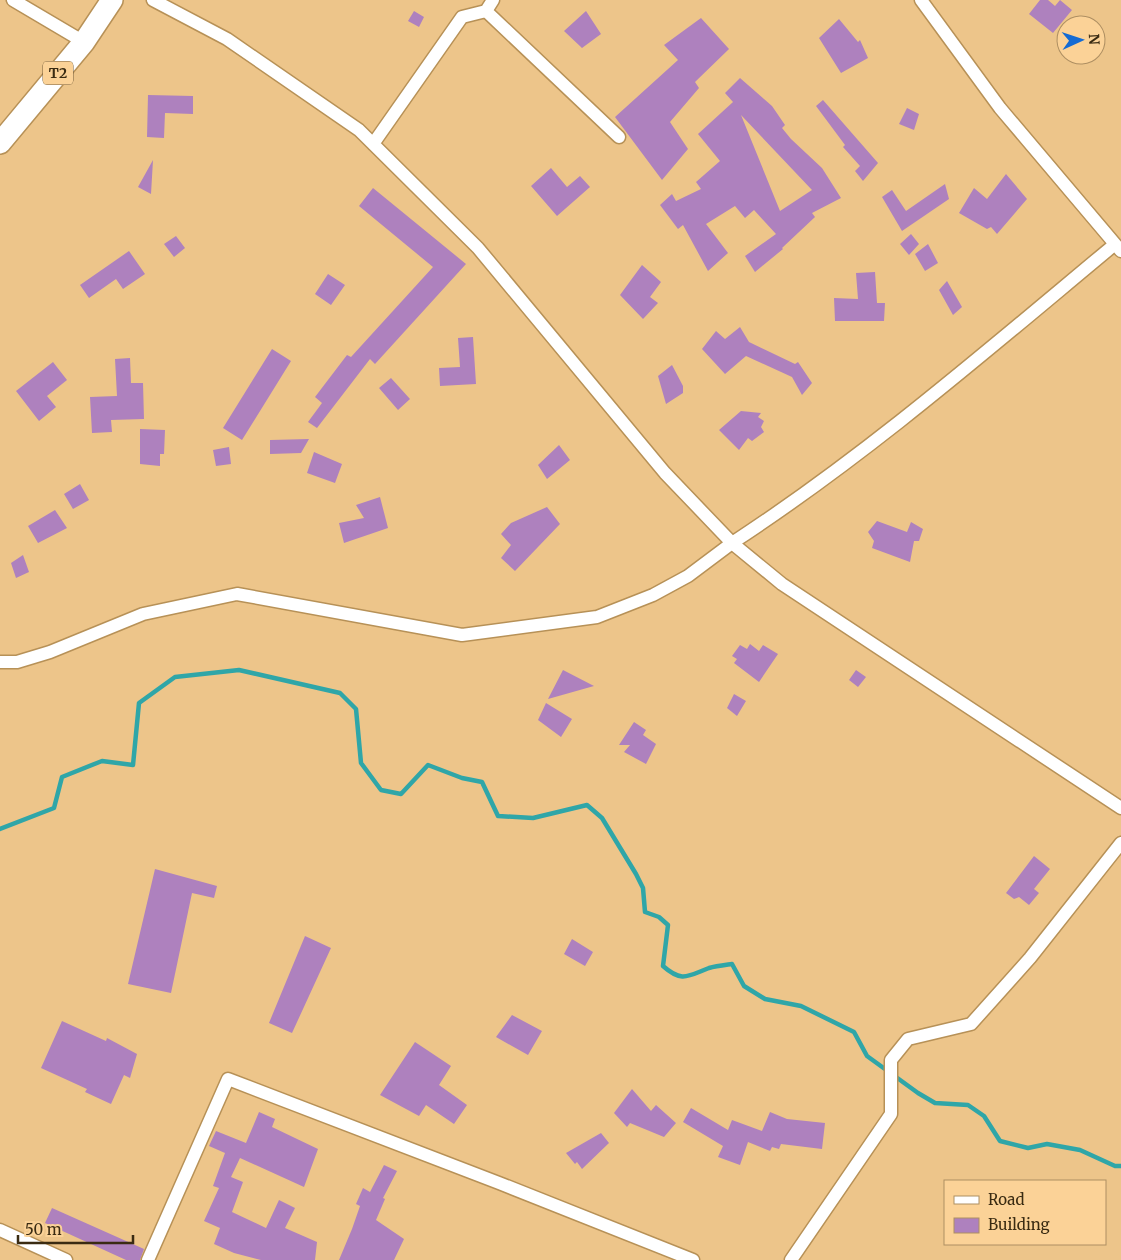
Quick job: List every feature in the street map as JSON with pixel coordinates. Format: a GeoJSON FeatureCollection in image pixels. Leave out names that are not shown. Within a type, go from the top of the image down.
{"type":"FeatureCollection","features":[{"type":"Feature","properties":{"kind":"highway","name":"T2"},"geometry":{"type":"LineString","coordinates":[[0,143],[84,42],[112,0]]}},
{"type":"Feature","properties":{"kind":"street"},"geometry":{"type":"LineString","coordinates":[[13,0],[84,42]]}},
{"type":"Feature","properties":{"kind":"street"},"geometry":{"type":"LineString","coordinates":[[153,0],[227,39],[359,130],[374,144],[478,248],[665,473],[732,543],[782,584],[1121,808]]}},
{"type":"Feature","properties":{"kind":"street"},"geometry":{"type":"LineString","coordinates":[[0,662],[16,662],[50,652],[143,614],[237,594],[462,635],[597,616],[654,595],[688,576],[732,543],[801,497],[1118,248],[1000,108],[921,0]]}},
{"type":"Feature","properties":{"kind":"street"},"geometry":{"type":"LineString","coordinates":[[374,144],[462,17],[490,6],[619,137]]}},
{"type":"Feature","properties":{"kind":"street"},"geometry":{"type":"LineString","coordinates":[[791,1260],[891,1114],[891,1060],[908,1038],[971,1024],[1030,958],[1121,843]]}},
{"type":"Feature","properties":{"kind":"street"},"geometry":{"type":"LineString","coordinates":[[148,1260],[228,1079],[490,1179],[693,1260]]}},
{"type":"Feature","properties":{"kind":"street"},"geometry":{"type":"LineString","coordinates":[[0,1230],[66,1260]]}},
{"type":"Feature","properties":{"kind":"building"},"geometry":{"type":"Polygon","coordinates":[[[1040,0],[1048,0],[1055,6],[1060,0],[1072,10],[1068,15],[1056,15],[1056,29],[1053,33],[1029,14],[1040,0]]]}},
{"type":"Feature","properties":{"kind":"building"},"geometry":{"type":"Polygon","coordinates":[[[414,11],[424,17],[419,27],[408,21],[414,11]]]}},
{"type":"Feature","properties":{"kind":"building"},"geometry":{"type":"Polygon","coordinates":[[[586,11],[601,34],[582,48],[564,31],[586,11]]]}},
{"type":"Feature","properties":{"kind":"building"},"geometry":{"type":"Polygon","coordinates":[[[701,18],[729,49],[695,82],[699,88],[670,122],[688,149],[662,180],[615,117],[678,60],[664,45],[701,18]]]}},
{"type":"Feature","properties":{"kind":"building"},"geometry":{"type":"Polygon","coordinates":[[[839,19],[858,42],[860,40],[868,58],[841,73],[819,38],[839,19]]]}},
{"type":"Feature","properties":{"kind":"building"},"geometry":{"type":"Polygon","coordinates":[[[740,78],[772,106],[785,125],[782,128],[822,168],[841,198],[812,213],[815,217],[783,249],[755,272],[745,256],[776,234],[754,210],[745,218],[735,206],[706,224],[728,253],[708,271],[683,225],[678,229],[660,205],[672,194],[676,201],[701,189],[696,182],[720,161],[698,134],[733,102],[725,93],[740,78]],[[741,115],[780,211],[812,190],[741,115]]]}},
{"type":"Feature","properties":{"kind":"building"},"geometry":{"type":"Polygon","coordinates":[[[148,95],[193,96],[193,114],[165,113],[164,138],[147,137],[148,95]]]}},
{"type":"Feature","properties":{"kind":"building"},"geometry":{"type":"Polygon","coordinates":[[[823,100],[878,163],[863,181],[855,171],[860,166],[843,147],[845,145],[816,106],[823,100]]]}},
{"type":"Feature","properties":{"kind":"building"},"geometry":{"type":"Polygon","coordinates":[[[907,108],[919,114],[914,130],[899,124],[907,108]]]}},
{"type":"Feature","properties":{"kind":"building"},"geometry":{"type":"Polygon","coordinates":[[[153,160],[151,194],[138,187],[153,160]]]}},
{"type":"Feature","properties":{"kind":"building"},"geometry":{"type":"Polygon","coordinates":[[[551,168],[567,187],[580,176],[590,187],[557,216],[531,186],[551,168]]]}},
{"type":"Feature","properties":{"kind":"building"},"geometry":{"type":"Polygon","coordinates":[[[1006,174],[1027,199],[997,234],[991,227],[987,229],[959,213],[974,188],[987,199],[1006,174]]]}},
{"type":"Feature","properties":{"kind":"building"},"geometry":{"type":"Polygon","coordinates":[[[945,184],[949,199],[902,231],[882,197],[892,190],[906,211],[945,184]]]}},
{"type":"Feature","properties":{"kind":"building"},"geometry":{"type":"Polygon","coordinates":[[[373,188],[466,264],[375,364],[370,359],[317,428],[308,422],[322,403],[315,397],[347,355],[351,357],[433,267],[359,206],[373,188]]]}},
{"type":"Feature","properties":{"kind":"building"},"geometry":{"type":"Polygon","coordinates":[[[911,234],[919,244],[909,255],[900,244],[911,234]]]}},
{"type":"Feature","properties":{"kind":"building"},"geometry":{"type":"Polygon","coordinates":[[[176,236],[185,248],[174,257],[164,244],[176,236]]]}},
{"type":"Feature","properties":{"kind":"building"},"geometry":{"type":"Polygon","coordinates":[[[928,244],[938,263],[925,271],[915,254],[928,244]]]}},
{"type":"Feature","properties":{"kind":"building"},"geometry":{"type":"Polygon","coordinates":[[[129,251],[145,274],[123,289],[116,279],[89,298],[80,285],[129,251]]]}},
{"type":"Feature","properties":{"kind":"building"},"geometry":{"type":"Polygon","coordinates":[[[642,265],[661,282],[650,297],[658,303],[643,319],[620,295],[642,265]]]}},
{"type":"Feature","properties":{"kind":"building"},"geometry":{"type":"Polygon","coordinates":[[[875,272],[877,303],[885,303],[884,321],[835,321],[834,298],[858,299],[856,273],[875,272]]]}},
{"type":"Feature","properties":{"kind":"building"},"geometry":{"type":"Polygon","coordinates":[[[328,274],[345,285],[331,305],[315,294],[328,274]]]}},
{"type":"Feature","properties":{"kind":"building"},"geometry":{"type":"Polygon","coordinates":[[[947,281],[962,307],[953,315],[939,290],[947,281]]]}},
{"type":"Feature","properties":{"kind":"building"},"geometry":{"type":"Polygon","coordinates":[[[740,327],[749,342],[795,364],[798,362],[812,383],[802,395],[792,377],[746,356],[725,374],[702,349],[716,331],[725,339],[740,327]]]}},
{"type":"Feature","properties":{"kind":"building"},"geometry":{"type":"Polygon","coordinates":[[[473,337],[476,384],[440,386],[439,368],[460,367],[458,338],[473,337]]]}},
{"type":"Feature","properties":{"kind":"building"},"geometry":{"type":"Polygon","coordinates":[[[272,349],[291,361],[242,440],[223,428],[272,349]]]}},
{"type":"Feature","properties":{"kind":"building"},"geometry":{"type":"Polygon","coordinates":[[[130,358],[131,383],[143,383],[144,419],[111,420],[112,432],[92,433],[90,397],[117,396],[115,359],[130,358]]]}},
{"type":"Feature","properties":{"kind":"building"},"geometry":{"type":"Polygon","coordinates":[[[53,362],[67,380],[47,396],[56,407],[39,421],[16,391],[53,362]]]}},
{"type":"Feature","properties":{"kind":"building"},"geometry":{"type":"Polygon","coordinates":[[[672,365],[683,386],[683,393],[666,404],[658,376],[672,365]]]}},
{"type":"Feature","properties":{"kind":"building"},"geometry":{"type":"Polygon","coordinates":[[[391,378],[410,399],[398,410],[379,388],[391,378]]]}},
{"type":"Feature","properties":{"kind":"building"},"geometry":{"type":"Polygon","coordinates":[[[741,411],[761,413],[758,417],[764,421],[761,427],[764,432],[752,441],[748,438],[739,450],[719,430],[741,411]]]}},
{"type":"Feature","properties":{"kind":"building"},"geometry":{"type":"Polygon","coordinates":[[[140,429],[165,430],[164,454],[160,454],[160,466],[140,464],[140,429]]]}},
{"type":"Feature","properties":{"kind":"building"},"geometry":{"type":"Polygon","coordinates":[[[309,439],[301,453],[270,454],[270,440],[309,439]]]}},
{"type":"Feature","properties":{"kind":"building"},"geometry":{"type":"Polygon","coordinates":[[[559,445],[570,460],[547,479],[538,465],[559,445]]]}},
{"type":"Feature","properties":{"kind":"building"},"geometry":{"type":"Polygon","coordinates":[[[229,447],[231,464],[216,466],[213,450],[229,447]]]}},
{"type":"Feature","properties":{"kind":"building"},"geometry":{"type":"Polygon","coordinates":[[[314,452],[342,464],[335,483],[307,473],[314,452]]]}},
{"type":"Feature","properties":{"kind":"building"},"geometry":{"type":"Polygon","coordinates":[[[80,484],[89,500],[73,509],[64,494],[80,484]]]}},
{"type":"Feature","properties":{"kind":"building"},"geometry":{"type":"Polygon","coordinates":[[[380,497],[388,528],[344,543],[339,523],[364,518],[356,505],[380,497]]]}},
{"type":"Feature","properties":{"kind":"building"},"geometry":{"type":"Polygon","coordinates":[[[547,507],[560,524],[515,571],[501,558],[511,545],[501,534],[511,523],[547,507]]]}},
{"type":"Feature","properties":{"kind":"building"},"geometry":{"type":"Polygon","coordinates":[[[55,510],[67,528],[38,543],[28,526],[55,510]]]}},
{"type":"Feature","properties":{"kind":"building"},"geometry":{"type":"Polygon","coordinates":[[[877,521],[907,532],[911,522],[923,529],[919,541],[914,541],[910,562],[872,548],[874,541],[868,532],[877,521]]]}},
{"type":"Feature","properties":{"kind":"building"},"geometry":{"type":"Polygon","coordinates":[[[23,555],[29,572],[16,578],[11,563],[23,555]]]}},
{"type":"Feature","properties":{"kind":"building"},"geometry":{"type":"Polygon","coordinates":[[[750,644],[759,651],[763,645],[778,654],[759,682],[734,663],[737,659],[732,656],[740,645],[747,649],[750,644]]]}},
{"type":"Feature","properties":{"kind":"building"},"geometry":{"type":"Polygon","coordinates":[[[563,670],[594,686],[548,699],[563,670]]]}},
{"type":"Feature","properties":{"kind":"building"},"geometry":{"type":"Polygon","coordinates":[[[856,670],[866,677],[858,687],[849,680],[856,670]]]}},
{"type":"Feature","properties":{"kind":"building"},"geometry":{"type":"Polygon","coordinates":[[[734,694],[746,701],[737,716],[727,708],[734,694]]]}},
{"type":"Feature","properties":{"kind":"building"},"geometry":{"type":"Polygon","coordinates":[[[546,703],[572,719],[561,737],[538,720],[546,703]]]}},
{"type":"Feature","properties":{"kind":"building"},"geometry":{"type":"Polygon","coordinates":[[[634,722],[646,730],[643,735],[656,744],[646,764],[624,752],[630,745],[619,745],[634,722]]]}},
{"type":"Feature","properties":{"kind":"building"},"geometry":{"type":"Polygon","coordinates":[[[1034,856],[1050,869],[1034,889],[1039,893],[1029,905],[1019,897],[1014,899],[1006,893],[1034,856]]]}},
{"type":"Feature","properties":{"kind":"building"},"geometry":{"type":"Polygon","coordinates":[[[155,869],[217,886],[214,898],[192,893],[171,993],[128,984],[155,869]]]}},
{"type":"Feature","properties":{"kind":"building"},"geometry":{"type":"Polygon","coordinates":[[[305,936],[331,948],[292,1033],[269,1023],[305,936]]]}},
{"type":"Feature","properties":{"kind":"building"},"geometry":{"type":"Polygon","coordinates":[[[572,939],[593,952],[585,966],[564,954],[572,939]]]}},
{"type":"Feature","properties":{"kind":"building"},"geometry":{"type":"Polygon","coordinates":[[[512,1015],[542,1031],[528,1055],[496,1037],[512,1015]]]}},
{"type":"Feature","properties":{"kind":"building"},"geometry":{"type":"Polygon","coordinates":[[[62,1021],[106,1041],[107,1038],[137,1054],[130,1078],[124,1075],[111,1104],[85,1092],[87,1089],[41,1068],[62,1021]]]}},
{"type":"Feature","properties":{"kind":"building"},"geometry":{"type":"Polygon","coordinates":[[[415,1042],[451,1066],[439,1085],[467,1105],[454,1124],[426,1105],[419,1116],[380,1095],[415,1042]]]}},
{"type":"Feature","properties":{"kind":"building"},"geometry":{"type":"Polygon","coordinates":[[[632,1089],[651,1111],[656,1105],[676,1123],[664,1137],[630,1123],[627,1127],[614,1113],[632,1089]]]}},
{"type":"Feature","properties":{"kind":"building"},"geometry":{"type":"Polygon","coordinates":[[[691,1108],[728,1130],[732,1120],[762,1131],[770,1112],[787,1119],[825,1123],[822,1149],[781,1144],[779,1149],[772,1147],[770,1151],[748,1142],[740,1165],[718,1157],[723,1146],[683,1122],[691,1108]]]}},
{"type":"Feature","properties":{"kind":"building"},"geometry":{"type":"Polygon","coordinates":[[[259,1112],[275,1119],[272,1127],[318,1149],[304,1187],[240,1158],[231,1177],[243,1182],[232,1212],[266,1228],[279,1200],[295,1208],[285,1228],[317,1242],[315,1260],[261,1260],[234,1253],[214,1244],[220,1228],[204,1221],[219,1188],[213,1186],[225,1153],[209,1146],[216,1131],[246,1143],[259,1112]]]}},
{"type":"Feature","properties":{"kind":"building"},"geometry":{"type":"Polygon","coordinates":[[[601,1133],[609,1143],[582,1169],[566,1153],[601,1133]]]}},
{"type":"Feature","properties":{"kind":"building"},"geometry":{"type":"Polygon","coordinates":[[[384,1165],[397,1171],[383,1198],[385,1199],[376,1220],[404,1239],[394,1260],[339,1260],[360,1206],[356,1204],[363,1188],[370,1192],[384,1165]]]}},
{"type":"Feature","properties":{"kind":"building"},"geometry":{"type":"Polygon","coordinates":[[[52,1208],[144,1249],[140,1260],[126,1260],[45,1223],[52,1208]]]}},
{"type":"Feature","properties":{"kind":"waterway"},"geometry":{"type":"LineString","coordinates":[[0,829],[54,808],[62,777],[102,761],[133,765],[139,703],[175,677],[239,670],[340,693],[356,709],[361,763],[381,790],[401,794],[428,765],[462,778],[482,782],[498,816],[533,818],[587,805],[602,818],[636,874],[643,888],[645,912],[659,917],[668,925],[663,966],[675,975],[685,976],[709,968],[732,964],[744,986],[765,999],[801,1006],[854,1032],[867,1056],[918,1093],[935,1103],[968,1105],[984,1116],[1000,1141],[1028,1148],[1047,1144],[1080,1150],[1115,1166],[1121,1166]]}}]}
